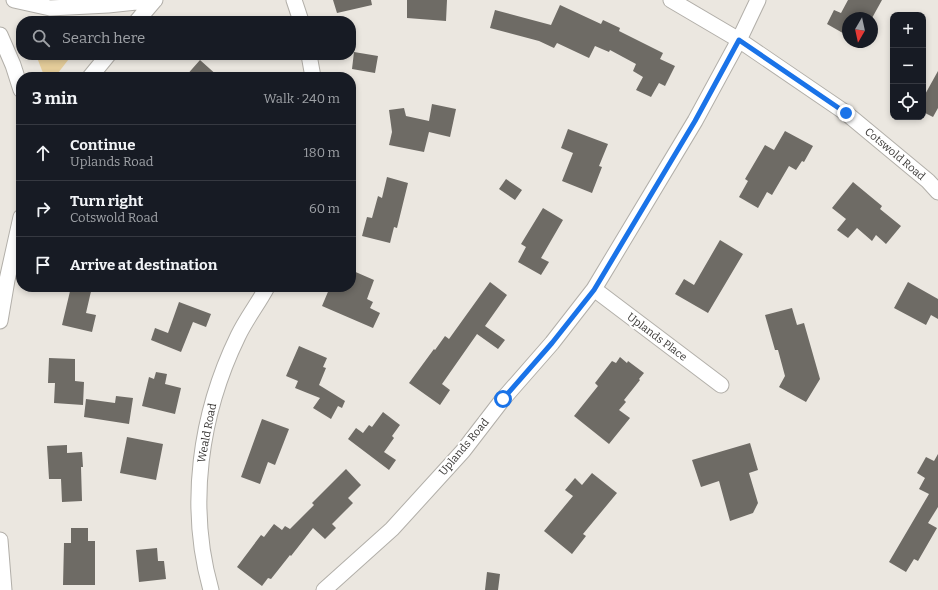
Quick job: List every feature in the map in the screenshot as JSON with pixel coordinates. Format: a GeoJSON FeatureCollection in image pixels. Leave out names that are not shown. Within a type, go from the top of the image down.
{"type":"FeatureCollection","features":[{"type":"Feature","properties":{"kind":"street"},"geometry":{"type":"LineString","coordinates":[[14,0],[50,8],[108,5],[155,0]]}},
{"type":"Feature","properties":{"kind":"street"},"geometry":{"type":"LineString","coordinates":[[141,16],[155,0]]}},
{"type":"Feature","properties":{"kind":"street"},"geometry":{"type":"LineString","coordinates":[[294,0],[299,16]]}},
{"type":"Feature","properties":{"kind":"street","name":"Cotswold Road"},"geometry":{"type":"LineString","coordinates":[[671,0],[739,40],[846,113],[928,181],[938,192]]}},
{"type":"Feature","properties":{"kind":"street","name":"Uplands Road"},"geometry":{"type":"LineString","coordinates":[[324,590],[392,528],[463,451],[503,399],[552,343],[594,290],[695,121],[739,40],[758,0]]}},
{"type":"Feature","properties":{"kind":"street"},"geometry":{"type":"LineString","coordinates":[[0,35],[16,74]]}},
{"type":"Feature","properties":{"kind":"street"},"geometry":{"type":"LineString","coordinates":[[94,72],[104,60]]}},
{"type":"Feature","properties":{"kind":"street"},"geometry":{"type":"LineString","coordinates":[[310,60],[312,72]]}},
{"type":"Feature","properties":{"kind":"street"},"geometry":{"type":"LineString","coordinates":[[0,321],[16,242]]}},
{"type":"Feature","properties":{"kind":"street","name":"Uplands Place"},"geometry":{"type":"LineString","coordinates":[[594,290],[721,385]]}},
{"type":"Feature","properties":{"kind":"street","name":"Weald Road"},"geometry":{"type":"LineString","coordinates":[[211,590],[203,555],[200,526],[200,468],[204,439],[217,386],[227,360],[238,335],[264,292]]}},
{"type":"Feature","properties":{"kind":"street"},"geometry":{"type":"LineString","coordinates":[[0,540],[4,590]]}},
{"type":"Feature","properties":{"kind":"shaded area"},"geometry":{"type":"Polygon","coordinates":[[[38,60],[68,60],[59,72],[43,72],[38,60]]]}},
{"type":"Feature","properties":{"kind":"building"},"geometry":{"type":"Polygon","coordinates":[[[333,0],[371,0],[372,5],[337,13],[333,0]]]}},
{"type":"Feature","properties":{"kind":"building"},"geometry":{"type":"Polygon","coordinates":[[[407,0],[447,0],[446,21],[407,18],[407,0]]]}},
{"type":"Feature","properties":{"kind":"building"},"geometry":{"type":"Polygon","coordinates":[[[848,0],[882,0],[875,12],[842,12],[842,33],[827,24],[834,10],[841,13],[848,0]]]}},
{"type":"Feature","properties":{"kind":"building"},"geometry":{"type":"Polygon","coordinates":[[[560,5],[601,24],[603,20],[620,28],[619,31],[663,53],[660,59],[675,66],[665,86],[659,83],[651,97],[636,90],[643,77],[633,71],[636,64],[610,50],[609,52],[595,46],[589,58],[557,43],[554,48],[539,41],[490,28],[495,10],[551,25],[560,5]]]}},
{"type":"Feature","properties":{"kind":"building"},"geometry":{"type":"Polygon","coordinates":[[[356,52],[378,56],[375,73],[352,69],[353,60],[356,60],[356,52]]]}},
{"type":"Feature","properties":{"kind":"building"},"geometry":{"type":"Polygon","coordinates":[[[200,60],[213,72],[189,72],[200,60]]]}},
{"type":"Feature","properties":{"kind":"building"},"geometry":{"type":"Polygon","coordinates":[[[938,71],[938,108],[933,117],[926,114],[926,93],[938,71]]]}},
{"type":"Feature","properties":{"kind":"building"},"geometry":{"type":"Polygon","coordinates":[[[432,104],[456,109],[450,137],[429,132],[424,152],[389,145],[392,132],[389,110],[404,108],[406,116],[429,121],[432,104]]]}},
{"type":"Feature","properties":{"kind":"building"},"geometry":{"type":"Polygon","coordinates":[[[568,129],[608,144],[599,166],[602,167],[592,193],[562,181],[573,153],[561,148],[568,129]]]}},
{"type":"Feature","properties":{"kind":"building"},"geometry":{"type":"Polygon","coordinates":[[[785,131],[813,146],[804,162],[802,161],[796,170],[789,166],[772,195],[767,192],[758,208],[739,197],[748,181],[745,179],[765,145],[774,150],[785,131]]]}},
{"type":"Feature","properties":{"kind":"building"},"geometry":{"type":"Polygon","coordinates":[[[387,177],[408,183],[397,228],[394,227],[390,243],[362,236],[367,217],[372,218],[378,196],[382,198],[387,177]]]}},
{"type":"Feature","properties":{"kind":"building"},"geometry":{"type":"Polygon","coordinates":[[[506,179],[522,190],[515,200],[499,189],[506,179]]]}},
{"type":"Feature","properties":{"kind":"building"},"geometry":{"type":"Polygon","coordinates":[[[853,182],[882,206],[880,209],[901,226],[886,244],[876,235],[872,241],[857,228],[848,238],[837,230],[846,219],[832,208],[853,182]]]}},
{"type":"Feature","properties":{"kind":"building"},"geometry":{"type":"Polygon","coordinates":[[[543,208],[563,220],[541,258],[549,262],[541,275],[518,262],[526,247],[521,244],[543,208]]]}},
{"type":"Feature","properties":{"kind":"building"},"geometry":{"type":"Polygon","coordinates":[[[720,240],[743,254],[708,313],[675,294],[684,279],[694,285],[720,240]]]}},
{"type":"Feature","properties":{"kind":"building"},"geometry":{"type":"Polygon","coordinates":[[[356,272],[374,280],[367,299],[373,302],[370,308],[380,313],[373,328],[322,306],[328,292],[356,292],[356,272]]]}},
{"type":"Feature","properties":{"kind":"building"},"geometry":{"type":"Polygon","coordinates":[[[490,282],[507,295],[485,326],[505,340],[498,349],[477,334],[442,384],[450,390],[440,405],[409,383],[445,336],[449,339],[490,282]]]}},
{"type":"Feature","properties":{"kind":"building"},"geometry":{"type":"Polygon","coordinates":[[[908,282],[938,299],[938,319],[931,315],[926,325],[894,308],[908,282]]]}},
{"type":"Feature","properties":{"kind":"building"},"geometry":{"type":"Polygon","coordinates":[[[70,292],[91,292],[86,313],[96,315],[92,332],[62,325],[70,292]]]}},
{"type":"Feature","properties":{"kind":"building"},"geometry":{"type":"Polygon","coordinates":[[[179,302],[211,314],[206,327],[193,322],[181,352],[151,340],[155,328],[168,333],[179,302]]]}},
{"type":"Feature","properties":{"kind":"building"},"geometry":{"type":"Polygon","coordinates":[[[792,308],[797,325],[804,323],[820,379],[806,402],[779,387],[785,376],[778,350],[775,350],[765,315],[792,308]]]}},
{"type":"Feature","properties":{"kind":"building"},"geometry":{"type":"Polygon","coordinates":[[[299,346],[327,358],[323,367],[326,368],[319,385],[345,401],[342,408],[338,406],[331,419],[313,408],[320,398],[295,388],[298,381],[286,376],[299,346]]]}},
{"type":"Feature","properties":{"kind":"building"},"geometry":{"type":"Polygon","coordinates":[[[620,357],[644,373],[624,400],[626,402],[619,410],[630,418],[609,444],[574,416],[598,386],[595,383],[612,361],[616,363],[620,357]]]}},
{"type":"Feature","properties":{"kind":"building"},"geometry":{"type":"Polygon","coordinates":[[[49,358],[75,359],[75,381],[84,382],[83,405],[54,403],[55,383],[48,383],[49,358]]]}},
{"type":"Feature","properties":{"kind":"building"},"geometry":{"type":"Polygon","coordinates":[[[156,372],[167,374],[165,384],[181,388],[175,414],[142,406],[149,377],[154,379],[156,372]]]}},
{"type":"Feature","properties":{"kind":"building"},"geometry":{"type":"Polygon","coordinates":[[[116,396],[133,398],[129,424],[84,417],[86,399],[115,403],[116,396]]]}},
{"type":"Feature","properties":{"kind":"building"},"geometry":{"type":"Polygon","coordinates":[[[383,412],[400,425],[392,436],[394,438],[384,452],[396,460],[389,470],[348,439],[356,428],[363,433],[369,425],[372,427],[383,412]]]}},
{"type":"Feature","properties":{"kind":"building"},"geometry":{"type":"Polygon","coordinates":[[[262,419],[289,429],[275,465],[268,462],[260,484],[241,477],[262,419]]]}},
{"type":"Feature","properties":{"kind":"building"},"geometry":{"type":"Polygon","coordinates":[[[127,437],[163,444],[156,480],[120,473],[127,437]]]}},
{"type":"Feature","properties":{"kind":"building"},"geometry":{"type":"Polygon","coordinates":[[[750,443],[758,470],[749,473],[758,503],[753,513],[730,521],[719,481],[701,487],[692,460],[750,443]]]}},
{"type":"Feature","properties":{"kind":"building"},"geometry":{"type":"Polygon","coordinates":[[[67,445],[67,453],[82,452],[82,501],[62,502],[61,479],[49,479],[47,446],[67,445]]]}},
{"type":"Feature","properties":{"kind":"building"},"geometry":{"type":"Polygon","coordinates":[[[938,454],[938,507],[928,523],[937,528],[918,561],[914,559],[906,572],[889,562],[929,494],[919,489],[925,478],[917,473],[926,457],[934,461],[938,454]]]}},
{"type":"Feature","properties":{"kind":"building"},"geometry":{"type":"Polygon","coordinates":[[[346,469],[361,485],[348,498],[353,503],[332,524],[336,528],[325,539],[313,528],[271,579],[268,578],[262,586],[237,567],[261,535],[264,537],[274,524],[282,530],[285,526],[290,529],[314,505],[312,503],[346,469]]]}},
{"type":"Feature","properties":{"kind":"building"},"geometry":{"type":"Polygon","coordinates":[[[592,473],[617,493],[583,534],[586,536],[572,554],[544,531],[573,496],[565,490],[575,478],[582,485],[592,473]]]}},
{"type":"Feature","properties":{"kind":"building"},"geometry":{"type":"Polygon","coordinates":[[[71,528],[88,528],[88,541],[95,541],[95,585],[63,585],[64,543],[71,543],[71,528]]]}},
{"type":"Feature","properties":{"kind":"building"},"geometry":{"type":"Polygon","coordinates":[[[157,548],[158,561],[164,561],[166,579],[139,582],[136,550],[157,548]]]}},
{"type":"Feature","properties":{"kind":"building"},"geometry":{"type":"Polygon","coordinates":[[[487,572],[500,574],[498,590],[485,590],[487,572]]]}},
{"type":"Feature","properties":{"kind":"route"},"geometry":{"type":"LineString","coordinates":[[503,399],[552,343],[594,290],[695,121],[739,40],[846,113]]}}]}
